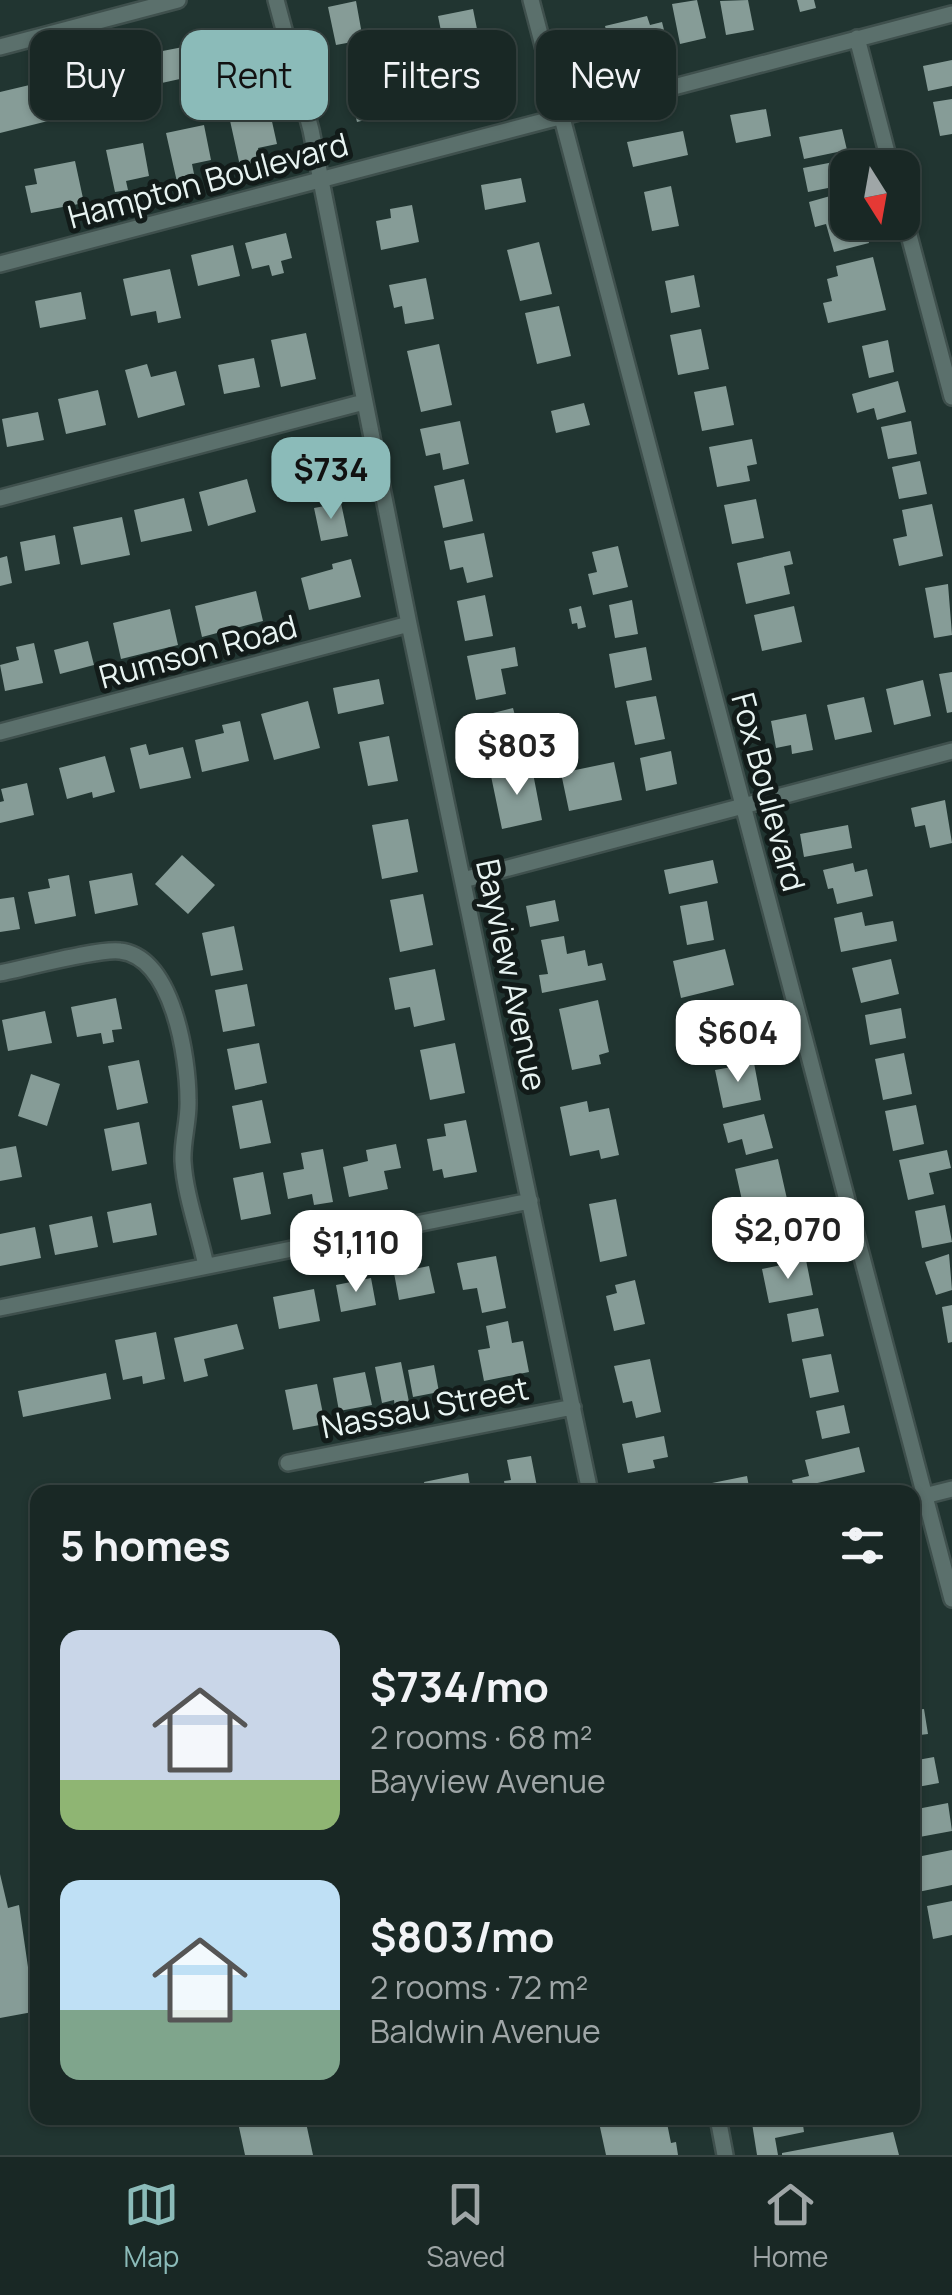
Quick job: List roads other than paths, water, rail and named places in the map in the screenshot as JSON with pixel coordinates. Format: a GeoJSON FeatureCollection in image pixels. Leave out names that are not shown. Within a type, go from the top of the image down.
{"type":"FeatureCollection","features":[{"type":"Feature","properties":{"kind":"street"},"geometry":{"type":"LineString","coordinates":[[0,47],[178,0]]}},
{"type":"Feature","properties":{"kind":"street","name":"Bayview Avenue"},"geometry":{"type":"LineString","coordinates":[[276,0],[311,130],[589,1485]]}},
{"type":"Feature","properties":{"kind":"street","name":"Fox Boulevard"},"geometry":{"type":"LineString","coordinates":[[532,0],[540,30]]}},
{"type":"Feature","properties":{"kind":"street","name":"Hampton Boulevard"},"geometry":{"type":"LineString","coordinates":[[676,86],[952,14]]}},
{"type":"Feature","properties":{"kind":"street"},"geometry":{"type":"LineString","coordinates":[[858,38],[887,150]]}},
{"type":"Feature","properties":{"kind":"street","name":"Hampton Boulevard"},"geometry":{"type":"LineString","coordinates":[[0,264],[547,120]]}},
{"type":"Feature","properties":{"kind":"street","name":"Fox Boulevard"},"geometry":{"type":"LineString","coordinates":[[563,120],[744,806],[916,1485]]}},
{"type":"Feature","properties":{"kind":"street"},"geometry":{"type":"LineString","coordinates":[[910,240],[952,397]]}},
{"type":"Feature","properties":{"kind":"street"},"geometry":{"type":"LineString","coordinates":[[0,498],[364,402]]}},
{"type":"Feature","properties":{"kind":"street","name":"Rumson Road"},"geometry":{"type":"LineString","coordinates":[[0,732],[410,624]]}},
{"type":"Feature","properties":{"kind":"street"},"geometry":{"type":"LineString","coordinates":[[463,880],[952,751]]}},
{"type":"Feature","properties":{"kind":"street"},"geometry":{"type":"LineString","coordinates":[[0,973],[118,950],[141,957],[156,972],[169,996],[178,1029],[188,1098],[183,1161],[206,1266]]}},
{"type":"Feature","properties":{"kind":"street"},"geometry":{"type":"LineString","coordinates":[[0,1308],[530,1201]]}},
{"type":"Feature","properties":{"kind":"street","name":"Nassau Street"},"geometry":{"type":"LineString","coordinates":[[288,1464],[572,1407]]}},
{"type":"Feature","properties":{"kind":"street"},"geometry":{"type":"LineString","coordinates":[[920,1497],[952,1488]]}},
{"type":"Feature","properties":{"kind":"street","name":"Fox Boulevard"},"geometry":{"type":"LineString","coordinates":[[920,1500],[952,1599]]}},
{"type":"Feature","properties":{"kind":"street"},"geometry":{"type":"LineString","coordinates":[[720,2125],[726,2155]]}}]}
